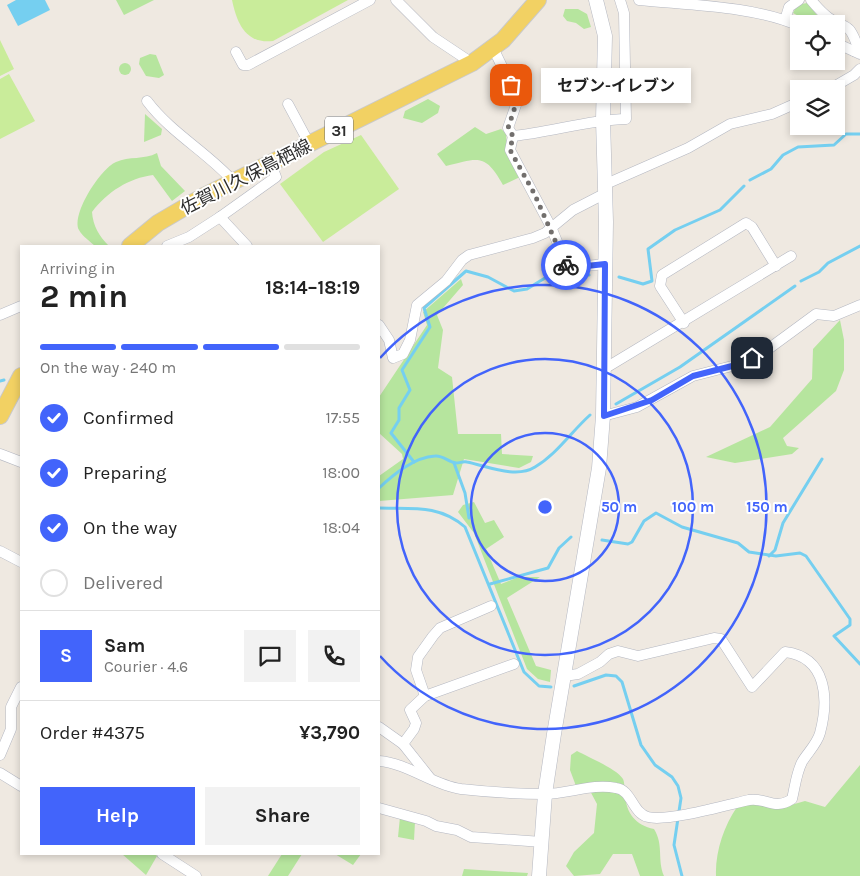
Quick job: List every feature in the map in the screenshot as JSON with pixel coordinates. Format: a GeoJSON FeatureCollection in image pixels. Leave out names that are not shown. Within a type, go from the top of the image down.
{"type":"FeatureCollection","features":[{"type":"Feature","properties":{"kind":"main road","name":"佐賀川久保鳥栖線"},"geometry":{"type":"LineString","coordinates":[[131,245],[177,211],[472,63],[503,40],[538,0]]}},
{"type":"Feature","properties":{"kind":"main road"},"geometry":{"type":"LineString","coordinates":[[0,416],[20,378]]}},
{"type":"Feature","properties":{"kind":"street"},"geometry":{"type":"LineString","coordinates":[[236,52],[244,65],[248,65],[370,0]]}},
{"type":"Feature","properties":{"kind":"street"},"geometry":{"type":"LineString","coordinates":[[396,0],[434,37],[472,63]]}},
{"type":"Feature","properties":{"kind":"street"},"geometry":{"type":"LineString","coordinates":[[539,876],[545,794],[599,468],[604,416],[606,188],[603,120],[605,36],[596,0]]}},
{"type":"Feature","properties":{"kind":"street"},"geometry":{"type":"LineString","coordinates":[[513,136],[543,133],[603,120],[626,119],[624,13],[620,0]]}},
{"type":"Feature","properties":{"kind":"street"},"geometry":{"type":"LineString","coordinates":[[639,0],[731,10],[790,22]]}},
{"type":"Feature","properties":{"kind":"street"},"geometry":{"type":"LineString","coordinates":[[785,20],[789,7],[800,0]]}},
{"type":"Feature","properties":{"kind":"street"},"geometry":{"type":"LineString","coordinates":[[810,0],[830,19],[843,24],[853,33],[857,52],[845,47]]}},
{"type":"Feature","properties":{"kind":"street"},"geometry":{"type":"LineString","coordinates":[[493,48],[518,98],[508,128],[513,136],[510,150],[551,227],[568,268],[605,264]]}},
{"type":"Feature","properties":{"kind":"street"},"geometry":{"type":"LineString","coordinates":[[845,80],[860,69]]}},
{"type":"Feature","properties":{"kind":"street"},"geometry":{"type":"LineString","coordinates":[[147,101],[157,115],[224,171],[234,182]]}},
{"type":"Feature","properties":{"kind":"street"},"geometry":{"type":"LineString","coordinates":[[288,104],[310,145]]}},
{"type":"Feature","properties":{"kind":"street"},"geometry":{"type":"LineString","coordinates":[[380,327],[389,340],[393,358],[404,354],[410,340],[418,305],[446,281],[462,260],[469,255],[533,238],[606,188],[688,148],[730,124],[772,114],[790,106]]}},
{"type":"Feature","properties":{"kind":"street"},"geometry":{"type":"LineString","coordinates":[[170,245],[190,237],[276,177],[271,164]]}},
{"type":"Feature","properties":{"kind":"street"},"geometry":{"type":"LineString","coordinates":[[220,217],[246,245]]}},
{"type":"Feature","properties":{"kind":"street"},"geometry":{"type":"LineString","coordinates":[[684,322],[660,286],[662,275],[746,223],[752,227],[776,266]]}},
{"type":"Feature","properties":{"kind":"street"},"geometry":{"type":"LineString","coordinates":[[604,369],[792,256]]}},
{"type":"Feature","properties":{"kind":"street"},"geometry":{"type":"LineString","coordinates":[[604,416],[637,407],[693,376],[736,365],[767,350],[816,314],[834,316],[860,305]]}},
{"type":"Feature","properties":{"kind":"street"},"geometry":{"type":"LineString","coordinates":[[0,315],[20,306]]}},
{"type":"Feature","properties":{"kind":"street"},"geometry":{"type":"LineString","coordinates":[[0,454],[20,462]]}},
{"type":"Feature","properties":{"kind":"street"},"geometry":{"type":"LineString","coordinates":[[0,551],[20,561]]}},
{"type":"Feature","properties":{"kind":"street"},"geometry":{"type":"LineString","coordinates":[[425,696],[416,670],[418,657],[433,636],[440,628],[491,606]]}},
{"type":"Feature","properties":{"kind":"street"},"geometry":{"type":"LineString","coordinates":[[380,761],[459,788],[545,794],[605,787],[617,788],[623,790],[639,813],[647,817],[670,816],[751,800],[784,804],[792,799],[798,770],[820,734],[824,685],[808,659],[797,653],[785,652],[752,687],[721,639],[714,638],[638,656],[618,651],[609,654],[600,662],[578,674],[564,676]]}},
{"type":"Feature","properties":{"kind":"street"},"geometry":{"type":"LineString","coordinates":[[402,744],[416,723],[410,710],[425,696],[514,664]]}},
{"type":"Feature","properties":{"kind":"street"},"geometry":{"type":"LineString","coordinates":[[0,755],[17,720],[11,707],[20,689]]}},
{"type":"Feature","properties":{"kind":"street"},"geometry":{"type":"LineString","coordinates":[[380,728],[402,744],[430,778]]}},
{"type":"Feature","properties":{"kind":"street"},"geometry":{"type":"LineString","coordinates":[[0,773],[20,785]]}},
{"type":"Feature","properties":{"kind":"street"},"geometry":{"type":"LineString","coordinates":[[380,808],[426,821],[436,826],[457,830],[471,837],[542,842]]}},
{"type":"Feature","properties":{"kind":"street"},"geometry":{"type":"LineString","coordinates":[[164,855],[196,876]]}},
{"type":"Feature","properties":{"kind":"green space"},"geometry":{"type":"Polygon","coordinates":[[[116,0],[154,0],[124,15],[116,0]]]}},
{"type":"Feature","properties":{"kind":"green space"},"geometry":{"type":"Polygon","coordinates":[[[232,0],[348,0],[273,41],[263,41],[255,39],[244,30],[237,17],[232,0]]]}},
{"type":"Feature","properties":{"kind":"green space"},"geometry":{"type":"Polygon","coordinates":[[[807,3],[817,15],[797,15],[793,13],[797,5],[807,3]]]}},
{"type":"Feature","properties":{"kind":"green space"},"geometry":{"type":"Polygon","coordinates":[[[565,9],[578,9],[587,14],[591,27],[584,29],[576,23],[567,21],[563,16],[565,9]]]}},
{"type":"Feature","properties":{"kind":"green space"},"geometry":{"type":"Polygon","coordinates":[[[0,40],[14,69],[0,76],[0,40]]]}},
{"type":"Feature","properties":{"kind":"green space"},"geometry":{"type":"Polygon","coordinates":[[[150,54],[156,55],[164,75],[159,78],[146,76],[139,64],[140,58],[150,54]]]}},
{"type":"Feature","properties":{"kind":"green space"},"geometry":{"type":"Polygon","coordinates":[[[125,63],[131,69],[125,75],[119,69],[125,63]]]}},
{"type":"Feature","properties":{"kind":"green space"},"geometry":{"type":"Polygon","coordinates":[[[9,74],[35,121],[0,139],[0,79],[9,74]]]}},
{"type":"Feature","properties":{"kind":"green space"},"geometry":{"type":"Polygon","coordinates":[[[428,99],[440,106],[438,113],[422,123],[403,118],[405,111],[428,99]]]}},
{"type":"Feature","properties":{"kind":"green space"},"geometry":{"type":"Polygon","coordinates":[[[145,114],[162,129],[161,135],[144,142],[145,114]]]}},
{"type":"Feature","properties":{"kind":"green space"},"geometry":{"type":"Polygon","coordinates":[[[475,127],[486,134],[501,129],[506,133],[507,150],[520,177],[503,185],[491,167],[480,160],[446,166],[437,154],[475,127]]]}},
{"type":"Feature","properties":{"kind":"green space"},"geometry":{"type":"Polygon","coordinates":[[[361,135],[399,189],[323,242],[280,184],[324,152],[361,135]]]}},
{"type":"Feature","properties":{"kind":"green space"},"geometry":{"type":"Polygon","coordinates":[[[157,153],[161,166],[185,191],[172,201],[153,175],[135,179],[119,187],[104,198],[92,212],[97,230],[108,245],[94,245],[80,232],[78,223],[79,213],[89,192],[103,173],[116,162],[157,153]]]}},
{"type":"Feature","properties":{"kind":"green space"},"geometry":{"type":"Polygon","coordinates":[[[461,279],[463,285],[437,315],[443,330],[438,368],[452,377],[458,434],[501,434],[502,454],[533,456],[531,462],[519,468],[464,459],[453,495],[380,501],[380,475],[403,459],[402,454],[380,434],[380,396],[427,325],[423,312],[461,279]]]}},
{"type":"Feature","properties":{"kind":"green space"},"geometry":{"type":"Polygon","coordinates":[[[840,320],[844,340],[844,370],[836,391],[783,438],[787,446],[799,448],[792,454],[735,463],[706,457],[770,427],[812,379],[813,349],[840,320]]]}},
{"type":"Feature","properties":{"kind":"green space"},"geometry":{"type":"Polygon","coordinates":[[[474,502],[485,523],[494,520],[504,537],[486,549],[501,584],[519,577],[540,577],[507,598],[536,666],[551,670],[550,682],[538,679],[527,669],[474,533],[458,512],[463,505],[474,502]]]}},
{"type":"Feature","properties":{"kind":"green space"},"geometry":{"type":"Polygon","coordinates":[[[577,751],[609,767],[623,779],[627,807],[633,818],[642,825],[654,829],[657,835],[664,876],[640,876],[632,854],[613,854],[600,874],[574,876],[566,866],[574,852],[594,833],[597,804],[589,789],[576,786],[570,770],[571,755],[577,751]]]}},
{"type":"Feature","properties":{"kind":"green space"},"geometry":{"type":"Polygon","coordinates":[[[860,765],[860,876],[716,876],[721,840],[728,822],[737,807],[755,803],[791,805],[805,801],[825,807],[860,765]]]}},
{"type":"Feature","properties":{"kind":"green space"},"geometry":{"type":"Polygon","coordinates":[[[400,817],[415,822],[414,840],[398,837],[400,817]]]}},
{"type":"Feature","properties":{"kind":"green space"},"geometry":{"type":"Polygon","coordinates":[[[123,855],[157,856],[146,875],[123,855]]]}},
{"type":"Feature","properties":{"kind":"green space"},"geometry":{"type":"Polygon","coordinates":[[[281,855],[301,855],[288,876],[268,876],[281,855]]]}},
{"type":"Feature","properties":{"kind":"green space"},"geometry":{"type":"Polygon","coordinates":[[[337,855],[360,855],[353,865],[337,855]]]}},
{"type":"Feature","properties":{"kind":"green space"},"geometry":{"type":"Polygon","coordinates":[[[464,869],[528,873],[527,876],[462,876],[464,869]]]}},
{"type":"Feature","properties":{"kind":"water"},"geometry":{"type":"Polygon","coordinates":[[[16,0],[45,0],[50,10],[18,26],[7,5],[16,0]]]}},
{"type":"Feature","properties":{"kind":"waterway"},"geometry":{"type":"LineString","coordinates":[[750,180],[771,169],[783,155],[798,147],[834,145],[846,134],[860,134]]}},
{"type":"Feature","properties":{"kind":"waterway"},"geometry":{"type":"LineString","coordinates":[[619,277],[643,284],[652,281],[648,249],[675,230],[720,210],[744,186]]}},
{"type":"Feature","properties":{"kind":"waterway"},"geometry":{"type":"LineString","coordinates":[[801,281],[819,272],[828,263],[860,246]]}},
{"type":"Feature","properties":{"kind":"waterway"},"geometry":{"type":"LineString","coordinates":[[414,462],[391,433],[399,420],[399,408],[410,390],[402,370],[430,327],[424,308],[466,271],[488,277],[514,291],[527,289],[545,278],[566,273],[589,275]]}},
{"type":"Feature","properties":{"kind":"waterway"},"geometry":{"type":"LineString","coordinates":[[616,404],[680,367],[795,286]]}},
{"type":"Feature","properties":{"kind":"waterway"},"geometry":{"type":"LineString","coordinates":[[0,381],[4,380]]}},
{"type":"Feature","properties":{"kind":"waterway"},"geometry":{"type":"LineString","coordinates":[[380,487],[397,472],[412,463],[435,456],[456,463],[466,462],[510,472],[527,470],[535,467],[550,456],[590,415]]}},
{"type":"Feature","properties":{"kind":"waterway"},"geometry":{"type":"LineString","coordinates":[[769,556],[775,550],[783,523],[822,459]]}},
{"type":"Feature","properties":{"kind":"waterway"},"geometry":{"type":"LineString","coordinates":[[454,463],[465,493],[469,518]]}},
{"type":"Feature","properties":{"kind":"waterway"},"geometry":{"type":"LineString","coordinates":[[380,508],[413,508],[435,511],[445,514],[465,527],[524,672],[539,686],[551,687]]}},
{"type":"Feature","properties":{"kind":"waterway"},"geometry":{"type":"LineString","coordinates":[[602,540],[628,544],[632,542],[644,521],[656,513],[682,527],[738,543],[749,552],[776,556],[800,553],[806,556],[850,619],[850,625],[834,636],[860,664]]}},
{"type":"Feature","properties":{"kind":"waterway"},"geometry":{"type":"LineString","coordinates":[[490,584],[548,568],[559,548],[571,537]]}},
{"type":"Feature","properties":{"kind":"waterway"},"geometry":{"type":"LineString","coordinates":[[574,686],[606,675],[616,676],[622,682],[641,745],[655,765],[672,777],[678,786],[681,798],[674,845],[682,876]]}},
{"type":"Feature","properties":{"kind":"way so far"},"geometry":{"type":"LineString","coordinates":[[511,85],[518,98],[508,128],[513,136],[510,150],[551,227],[566,265]]}},
{"type":"Feature","properties":{"kind":"place","name":"セブン-イレブン"},"geometry":{"type":"Point","coordinates":[511,85]}},
{"type":"Feature","properties":{"kind":"route"},"geometry":{"type":"LineString","coordinates":[[566,265],[568,268],[605,264],[604,416],[637,407],[693,376],[736,365],[752,358]]}}]}
